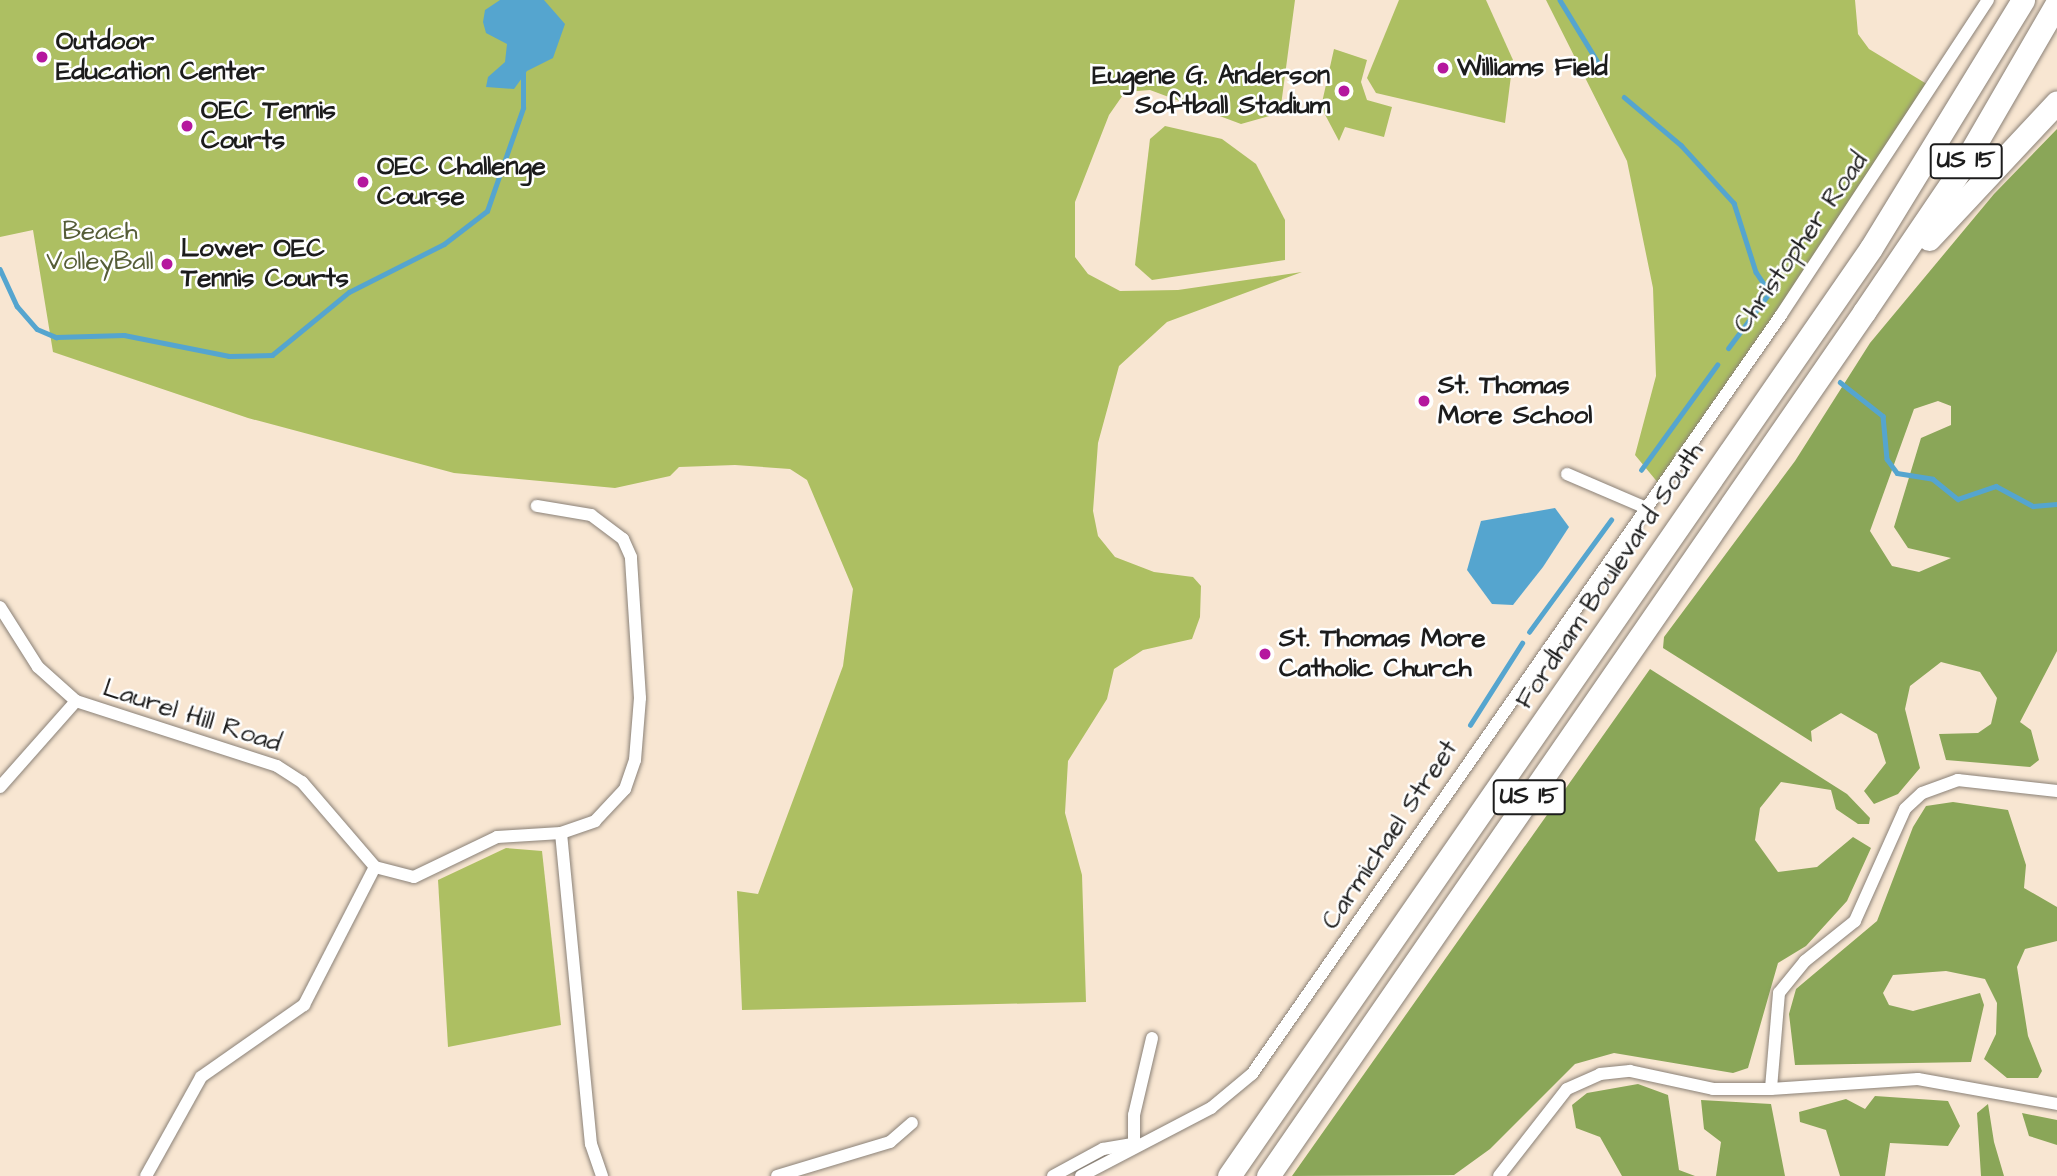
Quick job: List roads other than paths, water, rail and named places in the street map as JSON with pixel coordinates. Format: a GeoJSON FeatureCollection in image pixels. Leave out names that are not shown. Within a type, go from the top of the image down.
{"type":"FeatureCollection","features":[{"type":"Feature","properties":{"kind":"highway","name":"Fordham Boulevard South"},"geometry":{"type":"LineString","coordinates":[[1229,1176],[1871,247],[2023,0]]}},
{"type":"Feature","properties":{"kind":"highway","name":"US 15"},"geometry":{"type":"LineString","coordinates":[[1268,1176],[1962,167],[2057,3]]}},
{"type":"Feature","properties":{"kind":"highway"},"geometry":{"type":"LineString","coordinates":[[1864,312],[2057,102]]}},
{"type":"Feature","properties":{"kind":"street","name":"Christopher Road"},"geometry":{"type":"LineString","coordinates":[[1644,507],[1920,111],[1988,0]]}},
{"type":"Feature","properties":{"kind":"street"},"geometry":{"type":"LineString","coordinates":[[1567,474],[1644,507]]}},
{"type":"Feature","properties":{"kind":"street"},"geometry":{"type":"LineString","coordinates":[[146,1176],[201,1077],[304,1005],[375,867],[414,877],[496,836],[561,834],[595,821],[612,805],[635,760],[639,621],[623,539],[591,515],[537,506]]}},
{"type":"Feature","properties":{"kind":"street","name":"Carmichael Street"},"geometry":{"type":"LineString","coordinates":[[1081,1176],[1134,1144],[1212,1108],[1252,1074],[1644,507]]}},
{"type":"Feature","properties":{"kind":"street","name":"Laurel Hill Road"},"geometry":{"type":"LineString","coordinates":[[0,607],[38,667],[76,701],[277,766],[319,799],[375,867]]}},
{"type":"Feature","properties":{"kind":"street"},"geometry":{"type":"LineString","coordinates":[[0,787],[76,701]]}},
{"type":"Feature","properties":{"kind":"street"},"geometry":{"type":"LineString","coordinates":[[1771,1088],[1779,993],[1790,975],[1855,920],[1905,808],[1922,793],[1958,780],[2057,791]]}},
{"type":"Feature","properties":{"kind":"street"},"geometry":{"type":"LineString","coordinates":[[561,834],[591,1144],[602,1176]]}},
{"type":"Feature","properties":{"kind":"street"},"geometry":{"type":"LineString","coordinates":[[1134,1144],[1134,1115],[1152,1038]]}},
{"type":"Feature","properties":{"kind":"street"},"geometry":{"type":"LineString","coordinates":[[1499,1176],[1567,1088],[1600,1074],[1630,1071],[1713,1088],[1771,1088],[1918,1079],[2057,1104]]}},
{"type":"Feature","properties":{"kind":"street"},"geometry":{"type":"LineString","coordinates":[[777,1176],[890,1142],[912,1123]]}},
{"type":"Feature","properties":{"kind":"street","name":"Carmichael Street"},"geometry":{"type":"LineString","coordinates":[[1052,1176],[1102,1149],[1134,1144]]}},
{"type":"Feature","properties":{"kind":"water"},"geometry":{"type":"Polygon","coordinates":[[[500,0],[544,0],[565,24],[553,58],[527,71],[514,89],[486,87],[488,77],[505,62],[507,44],[486,33],[483,22],[485,10],[500,0]]]}},
{"type":"Feature","properties":{"kind":"water"},"geometry":{"type":"Polygon","coordinates":[[[1555,508],[1569,527],[1543,567],[1513,605],[1492,604],[1467,570],[1481,521],[1555,508]]]}},
{"type":"Feature","properties":{"kind":"waterway"},"geometry":{"type":"LineString","coordinates":[[1560,0],[1599,64]]}},
{"type":"Feature","properties":{"kind":"waterway"},"geometry":{"type":"LineString","coordinates":[[0,269],[17,306],[37,329],[56,337],[124,335],[229,356],[272,355],[349,292],[444,244],[487,211],[523,108],[523,73]]}},
{"type":"Feature","properties":{"kind":"waterway"},"geometry":{"type":"LineString","coordinates":[[1624,97],[1681,145],[1734,203],[1756,272],[1770,293],[1729,348]]}},
{"type":"Feature","properties":{"kind":"waterway"},"geometry":{"type":"LineString","coordinates":[[1641,470],[1717,365]]}},
{"type":"Feature","properties":{"kind":"waterway"},"geometry":{"type":"LineString","coordinates":[[1840,382],[1883,416],[1887,459],[1897,473],[1933,479],[1958,499],[1996,486],[2033,506],[2057,504]]}},
{"type":"Feature","properties":{"kind":"waterway"},"geometry":{"type":"LineString","coordinates":[[1529,632],[1611,520]]}},
{"type":"Feature","properties":{"kind":"waterway"},"geometry":{"type":"LineString","coordinates":[[1470,725],[1522,643]]}},
{"type":"Feature","properties":{"kind":"place","name":"Outdoor Education Center"},"geometry":{"type":"Point","coordinates":[42,57]}},
{"type":"Feature","properties":{"kind":"place","name":"Williams Field"},"geometry":{"type":"Point","coordinates":[1443,68]}},
{"type":"Feature","properties":{"kind":"place","name":"Eugene G. Anderson Softball Stadium"},"geometry":{"type":"Point","coordinates":[1344,91]}},
{"type":"Feature","properties":{"kind":"place","name":"OEC Tennis Courts"},"geometry":{"type":"Point","coordinates":[187,126]}},
{"type":"Feature","properties":{"kind":"place","name":"OEC Challenge Course"},"geometry":{"type":"Point","coordinates":[363,182]}},
{"type":"Feature","properties":{"kind":"place","name":"Lower OEC Tennis Courts"},"geometry":{"type":"Point","coordinates":[167,264]}},
{"type":"Feature","properties":{"kind":"place","name":"St. Thomas More School"},"geometry":{"type":"Point","coordinates":[1424,401]}},
{"type":"Feature","properties":{"kind":"place","name":"St. Thomas More Catholic Church"},"geometry":{"type":"Point","coordinates":[1265,654]}},
{"type":"Feature","properties":{"kind":"park label","name":"Beach VolleyBall"},"geometry":{"type":"Point","coordinates":[100,247]}}]}
